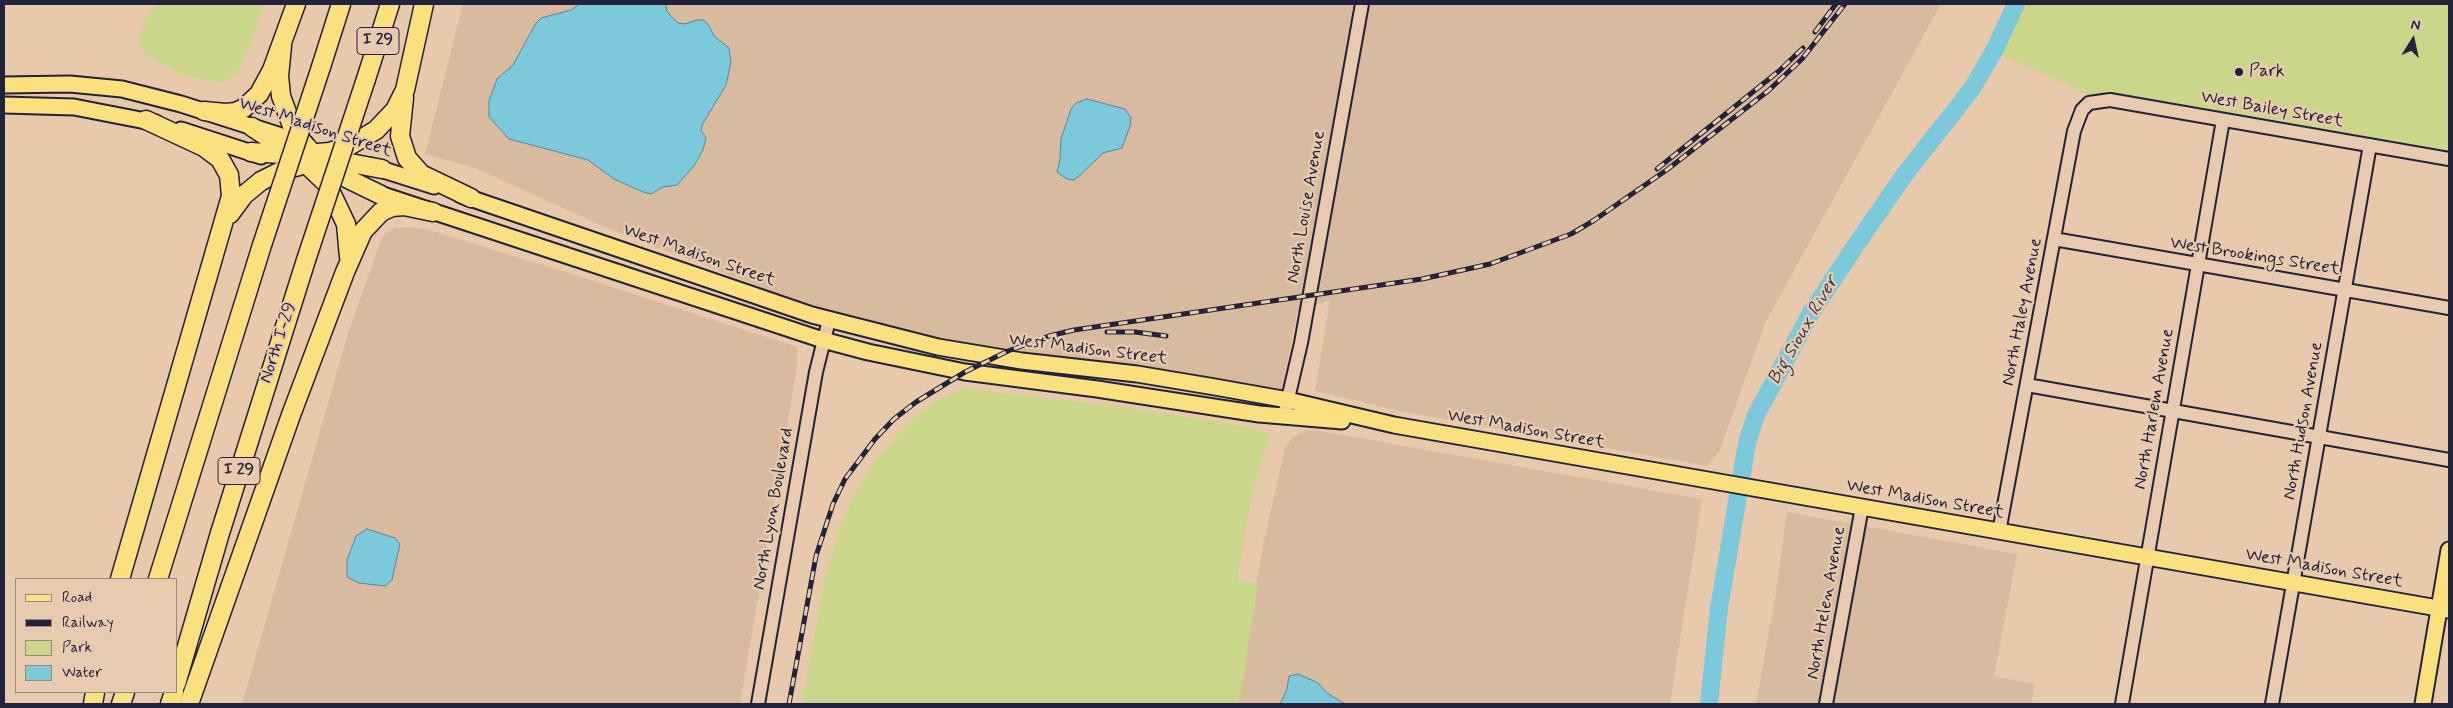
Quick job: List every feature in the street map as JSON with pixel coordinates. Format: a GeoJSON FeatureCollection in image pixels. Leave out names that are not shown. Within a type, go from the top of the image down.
{"type":"FeatureCollection","features":[{"type":"Feature","properties":{"kind":"highway"},"geometry":{"type":"LineString","coordinates":[[204,111],[236,112],[252,102],[265,85],[282,46],[296,4]]}},
{"type":"Feature","properties":{"kind":"highway","name":"I 29"},"geometry":{"type":"LineString","coordinates":[[158,578],[262,245],[341,4]]}},
{"type":"Feature","properties":{"kind":"highway","name":"North I-29"},"geometry":{"type":"LineString","coordinates":[[178,677],[247,445],[390,4]]}},
{"type":"Feature","properties":{"kind":"highway"},"geometry":{"type":"LineString","coordinates":[[225,220],[236,204],[252,188],[272,175],[361,141],[386,120],[405,90],[424,4]]}},
{"type":"Feature","properties":{"kind":"highway"},"geometry":{"type":"LineString","coordinates":[[282,46],[279,76],[281,96],[292,126],[334,197],[346,224],[349,245],[345,272]]}},
{"type":"Feature","properties":{"kind":"highway"},"geometry":{"type":"LineString","coordinates":[[411,61],[400,126],[400,136],[407,158],[421,174],[471,198]]}},
{"type":"Feature","properties":{"kind":"highway"},"geometry":{"type":"LineString","coordinates":[[120,578],[231,196],[229,175],[220,159],[204,147],[146,120]]}},
{"type":"Feature","properties":{"kind":"highway"},"geometry":{"type":"LineString","coordinates":[[252,126],[310,159],[381,195]]}},
{"type":"Feature","properties":{"kind":"highway"},"geometry":{"type":"LineString","coordinates":[[251,152],[339,161],[382,170]]}},
{"type":"Feature","properties":{"kind":"highway"},"geometry":{"type":"LineString","coordinates":[[189,704],[291,415],[345,272],[363,231],[381,212],[392,207],[404,206],[432,212]]}},
{"type":"Feature","properties":{"kind":"main road","name":"West Madison Street"},"geometry":{"type":"LineString","coordinates":[[4,84],[70,84],[104,87],[149,95],[252,126]]}},
{"type":"Feature","properties":{"kind":"main road"},"geometry":{"type":"LineString","coordinates":[[4,104],[74,107],[146,120],[251,152]]}},
{"type":"Feature","properties":{"kind":"main road","name":"West Madison Street"},"geometry":{"type":"LineString","coordinates":[[382,170],[471,198],[829,320],[909,341],[968,352],[1137,374],[1288,400],[1394,425],[2444,610]]}},
{"type":"Feature","properties":{"kind":"main road","name":"West Madison Street"},"geometry":{"type":"LineString","coordinates":[[381,195],[823,340],[877,354],[965,372],[1284,416],[1394,425]]}},
{"type":"Feature","properties":{"kind":"main road"},"geometry":{"type":"LineString","coordinates":[[2423,704],[2444,610],[2449,550]]}},
{"type":"Feature","properties":{"kind":"street","name":"North Louise Avenue"},"geometry":{"type":"LineString","coordinates":[[1284,416],[1301,343],[1362,4]]}},
{"type":"Feature","properties":{"kind":"street","name":"West Bailey Street"},"geometry":{"type":"LineString","coordinates":[[2089,103],[2110,100],[2449,159]]}},
{"type":"Feature","properties":{"kind":"street","name":"North Haley Avenue"},"geometry":{"type":"LineString","coordinates":[[1999,532],[2074,131],[2082,110],[2089,103]]}},
{"type":"Feature","properties":{"kind":"street","name":"North Harlem Avenue"},"geometry":{"type":"LineString","coordinates":[[2122,704],[2171,411],[2199,266],[2223,120]]}},
{"type":"Feature","properties":{"kind":"street","name":"North Hudson Avenue"},"geometry":{"type":"LineString","coordinates":[[2272,704],[2370,145]]}},
{"type":"Feature","properties":{"kind":"street","name":"West Brookings Street"},"geometry":{"type":"LineString","coordinates":[[2054,239],[2199,266],[2449,308]]}},
{"type":"Feature","properties":{"kind":"street","name":"North Lyon Boulevard"},"geometry":{"type":"LineString","coordinates":[[758,704],[823,340],[829,320]]}},
{"type":"Feature","properties":{"kind":"street"},"geometry":{"type":"LineString","coordinates":[[2027,385],[2449,460]]}},
{"type":"Feature","properties":{"kind":"street","name":"North Helen Avenue"},"geometry":{"type":"LineString","coordinates":[[1826,704],[1862,507]]}},
{"type":"Feature","properties":{"kind":"shaded area"},"geometry":{"type":"Polygon","coordinates":[[[463,4],[1941,4],[1765,323],[1720,450],[1707,466],[1405,412],[1315,391],[1330,300],[1297,313],[1282,392],[1067,358],[978,348],[805,304],[607,228],[475,168],[425,154],[463,4]]]}},
{"type":"Feature","properties":{"kind":"shaded area"},"geometry":{"type":"Polygon","coordinates":[[[395,228],[426,229],[572,274],[797,347],[797,368],[740,704],[242,704],[348,333],[382,238],[386,233],[395,228]]]}},
{"type":"Feature","properties":{"kind":"shaded area"},"geometry":{"type":"Polygon","coordinates":[[[1314,430],[1702,499],[1670,704],[1235,704],[1263,545],[1285,448],[1292,438],[1303,431],[1314,430]]]}},
{"type":"Feature","properties":{"kind":"shaded area"},"geometry":{"type":"Polygon","coordinates":[[[1787,512],[2017,554],[1994,676],[2035,684],[2031,704],[1756,704],[1776,593],[1787,512]]]}},
{"type":"Feature","properties":{"kind":"green space"},"geometry":{"type":"Polygon","coordinates":[[[157,4],[264,4],[244,59],[236,74],[221,83],[184,75],[146,56],[141,50],[139,36],[147,16],[157,4]]]}},
{"type":"Feature","properties":{"kind":"green space"},"geometry":{"type":"Polygon","coordinates":[[[2016,4],[2449,4],[2449,159],[2099,100],[1994,51],[2016,4]]]}},
{"type":"Feature","properties":{"kind":"green space"},"geometry":{"type":"Polygon","coordinates":[[[963,388],[1125,407],[1254,428],[1270,435],[1253,490],[1237,580],[1258,584],[1239,704],[802,704],[825,578],[842,522],[854,496],[870,468],[911,420],[932,404],[963,388]]]}},
{"type":"Feature","properties":{"kind":"water"},"geometry":{"type":"Polygon","coordinates":[[[580,4],[666,4],[667,12],[678,23],[685,24],[703,20],[708,24],[714,36],[729,48],[731,62],[726,85],[702,125],[701,130],[706,138],[703,150],[694,166],[677,185],[663,187],[651,194],[643,192],[614,179],[588,160],[509,139],[489,117],[489,101],[497,79],[513,65],[536,23],[541,18],[571,10],[580,4]]]}},
{"type":"Feature","properties":{"kind":"water"},"geometry":{"type":"Polygon","coordinates":[[[1087,99],[1125,109],[1131,118],[1130,126],[1122,148],[1103,153],[1074,180],[1067,179],[1057,172],[1061,139],[1071,109],[1076,103],[1087,99]]]}},
{"type":"Feature","properties":{"kind":"water"},"geometry":{"type":"Polygon","coordinates":[[[367,529],[395,538],[400,544],[392,580],[385,586],[359,583],[347,577],[347,560],[356,536],[367,529]]]}},
{"type":"Feature","properties":{"kind":"water"},"geometry":{"type":"Polygon","coordinates":[[[1298,674],[1318,683],[1327,693],[1345,704],[1280,704],[1287,689],[1289,676],[1298,674]]]}},
{"type":"Feature","properties":{"kind":"waterway","name":"Big Sioux River"},"geometry":{"type":"LineString","coordinates":[[1709,704],[1719,608],[1747,443],[1756,415],[1811,313],[1905,174],[1971,90],[1994,51],[2016,4]]}},
{"type":"Feature","properties":{"kind":"railway"},"geometry":{"type":"LineString","coordinates":[[1815,32],[1836,4]]}},
{"type":"Feature","properties":{"kind":"railway"},"geometry":{"type":"LineString","coordinates":[[789,704],[816,556],[833,504],[845,479],[875,439],[894,419],[916,402],[965,372],[1008,351],[1049,336],[1074,330],[1422,279],[1490,264],[1571,234],[1668,169],[1768,91],[1802,59],[1845,4]]}},
{"type":"Feature","properties":{"kind":"railway"},"geometry":{"type":"LineString","coordinates":[[1657,169],[1779,71],[1803,48]]}},
{"type":"Feature","properties":{"kind":"railway"},"geometry":{"type":"LineString","coordinates":[[1107,332],[1135,332],[1166,336]]}},
{"type":"Feature","properties":{"kind":"place","name":"Park"},"geometry":{"type":"Point","coordinates":[2239,72]}}]}
